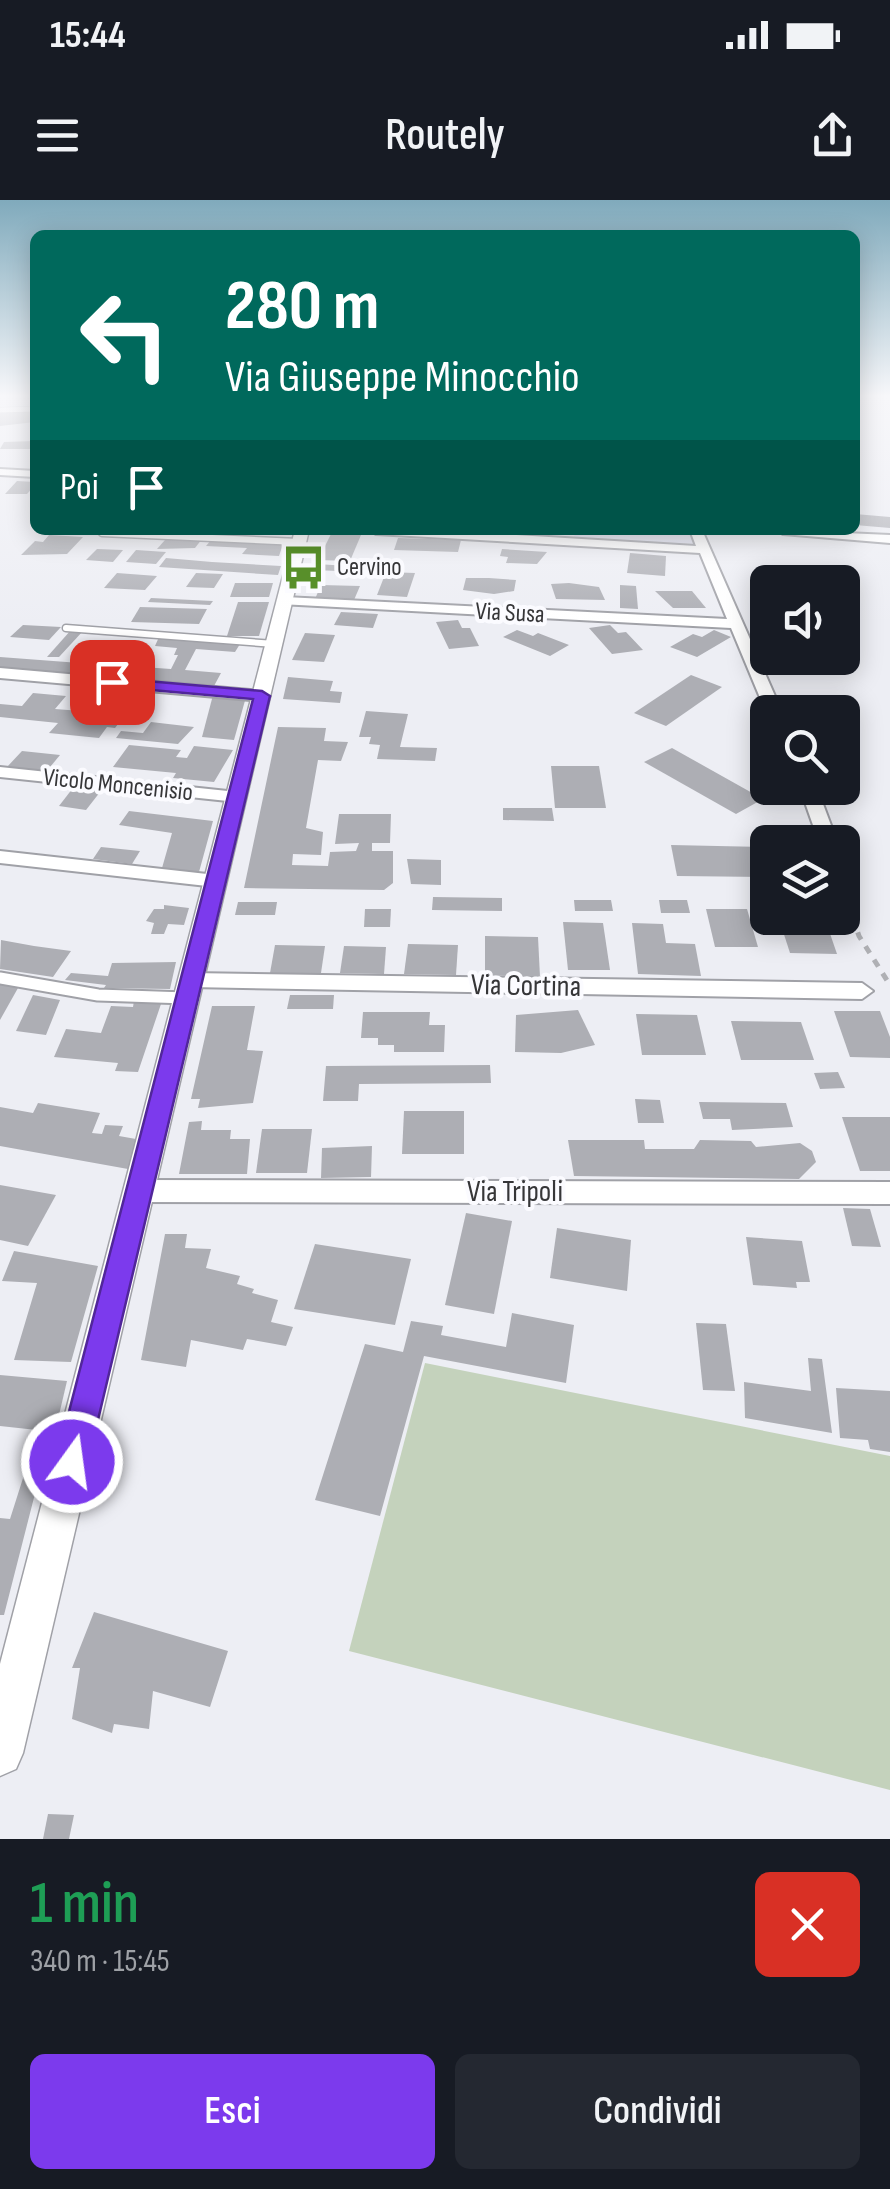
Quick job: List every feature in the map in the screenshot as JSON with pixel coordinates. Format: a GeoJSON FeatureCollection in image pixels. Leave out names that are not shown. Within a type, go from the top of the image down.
{"type":"FeatureCollection","features":[{"type":"Feature","properties":{"kind":"street"},"geometry":{"type":"LineString","coordinates":[[459,535],[707,550]]}},
{"type":"Feature","properties":{"kind":"street"},"geometry":{"type":"LineString","coordinates":[[699,535],[766,695]]}},
{"type":"Feature","properties":{"kind":"street"},"geometry":{"type":"LineString","coordinates":[[842,535],[890,539]]}},
{"type":"Feature","properties":{"kind":"street"},"geometry":{"type":"LineString","coordinates":[[0,1753],[7,1692],[140,1192],[300,536]]}},
{"type":"Feature","properties":{"kind":"street","name":"Via Susa"},"geometry":{"type":"LineString","coordinates":[[285,601],[734,624]]}},
{"type":"Feature","properties":{"kind":"street"},"geometry":{"type":"LineString","coordinates":[[0,673],[262,696]]}},
{"type":"Feature","properties":{"kind":"street","name":"Vicolo Moncenisio"},"geometry":{"type":"LineString","coordinates":[[0,772],[237,797]]}},
{"type":"Feature","properties":{"kind":"street"},"geometry":{"type":"LineString","coordinates":[[0,857],[216,881]]}},
{"type":"Feature","properties":{"kind":"street","name":"Via Cortina"},"geometry":{"type":"LineString","coordinates":[[188,989],[862,991]]}},
{"type":"Feature","properties":{"kind":"street","name":"Via Tripoli"},"geometry":{"type":"LineString","coordinates":[[140,1192],[890,1194]]}},
{"type":"Feature","properties":{"kind":"lane"},"geometry":{"type":"LineString","coordinates":[[234,535],[300,536]]}},
{"type":"Feature","properties":{"kind":"lane"},"geometry":{"type":"LineString","coordinates":[[66,628],[275,644]]}},
{"type":"Feature","properties":{"kind":"lane"},"geometry":{"type":"LineString","coordinates":[[0,978],[98,995],[188,989]]}},
{"type":"Feature","properties":{"kind":"path"},"geometry":{"type":"LineString","coordinates":[[858,935],[890,985]]}},
{"type":"Feature","properties":{"kind":"shaded area"},"geometry":{"type":"Polygon","coordinates":[[[690,535],[695,544],[574,538],[690,535]]]}},
{"type":"Feature","properties":{"kind":"green space"},"geometry":{"type":"Polygon","coordinates":[[[425,1363],[890,1456],[890,1790],[349,1651],[425,1363]]]}},
{"type":"Feature","properties":{"kind":"building"},"geometry":{"type":"Polygon","coordinates":[[[17,481],[30,482],[27,494],[5,494],[17,481]]]}},
{"type":"Feature","properties":{"kind":"building"},"geometry":{"type":"Polygon","coordinates":[[[860,514],[890,517],[890,528],[860,525],[860,514]]]}},
{"type":"Feature","properties":{"kind":"building"},"geometry":{"type":"Polygon","coordinates":[[[49,535],[83,537],[67,554],[21,555],[35,541],[43,542],[49,535]]]}},
{"type":"Feature","properties":{"kind":"building"},"geometry":{"type":"Polygon","coordinates":[[[330,535],[361,535],[350,561],[318,560],[330,535]]]}},
{"type":"Feature","properties":{"kind":"building"},"geometry":{"type":"Polygon","coordinates":[[[398,538],[461,540],[458,552],[394,550],[398,538]]]}},
{"type":"Feature","properties":{"kind":"building"},"geometry":{"type":"Polygon","coordinates":[[[202,539],[195,548],[157,549],[165,540],[202,539]]]}},
{"type":"Feature","properties":{"kind":"building"},"geometry":{"type":"Polygon","coordinates":[[[211,540],[283,544],[279,556],[242,554],[247,548],[206,546],[211,540]]]}},
{"type":"Feature","properties":{"kind":"building"},"geometry":{"type":"Polygon","coordinates":[[[97,549],[123,550],[113,562],[86,560],[97,549]]]}},
{"type":"Feature","properties":{"kind":"building"},"geometry":{"type":"Polygon","coordinates":[[[502,549],[547,552],[537,564],[506,563],[508,557],[500,556],[502,549]]]}},
{"type":"Feature","properties":{"kind":"building"},"geometry":{"type":"Polygon","coordinates":[[[136,550],[166,552],[156,564],[126,562],[136,550]]]}},
{"type":"Feature","properties":{"kind":"building"},"geometry":{"type":"Polygon","coordinates":[[[630,553],[666,556],[665,576],[627,573],[630,553]]]}},
{"type":"Feature","properties":{"kind":"building"},"geometry":{"type":"Polygon","coordinates":[[[166,558],[281,566],[278,575],[159,567],[166,558]]]}},
{"type":"Feature","properties":{"kind":"building"},"geometry":{"type":"Polygon","coordinates":[[[316,564],[366,567],[364,572],[313,570],[316,564]]]}},
{"type":"Feature","properties":{"kind":"building"},"geometry":{"type":"Polygon","coordinates":[[[386,572],[415,573],[407,597],[377,595],[386,572]]]}},
{"type":"Feature","properties":{"kind":"building"},"geometry":{"type":"Polygon","coordinates":[[[117,573],[157,576],[145,590],[104,588],[117,573]]]}},
{"type":"Feature","properties":{"kind":"building"},"geometry":{"type":"Polygon","coordinates":[[[196,573],[223,574],[214,588],[186,587],[196,573]]]}},
{"type":"Feature","properties":{"kind":"building"},"geometry":{"type":"Polygon","coordinates":[[[466,578],[516,580],[514,591],[494,594],[463,590],[466,578]]]}},
{"type":"Feature","properties":{"kind":"building"},"geometry":{"type":"Polygon","coordinates":[[[235,583],[273,583],[269,597],[230,597],[235,583]]]}},
{"type":"Feature","properties":{"kind":"building"},"geometry":{"type":"Polygon","coordinates":[[[551,584],[599,587],[605,600],[556,599],[551,584]]]}},
{"type":"Feature","properties":{"kind":"building"},"geometry":{"type":"Polygon","coordinates":[[[321,585],[360,586],[354,600],[315,599],[321,585]]]}},
{"type":"Feature","properties":{"kind":"building"},"geometry":{"type":"Polygon","coordinates":[[[620,585],[636,586],[638,609],[620,608],[620,585]]]}},
{"type":"Feature","properties":{"kind":"building"},"geometry":{"type":"Polygon","coordinates":[[[655,591],[692,591],[706,608],[673,608],[655,591]]]}},
{"type":"Feature","properties":{"kind":"building"},"geometry":{"type":"Polygon","coordinates":[[[151,598],[213,601],[210,605],[148,602],[151,598]]]}},
{"type":"Feature","properties":{"kind":"building"},"geometry":{"type":"Polygon","coordinates":[[[238,602],[269,602],[259,636],[227,636],[238,602]]]}},
{"type":"Feature","properties":{"kind":"building"},"geometry":{"type":"Polygon","coordinates":[[[140,607],[207,609],[199,624],[131,622],[140,607]]]}},
{"type":"Feature","properties":{"kind":"building"},"geometry":{"type":"Polygon","coordinates":[[[341,612],[378,614],[373,628],[334,625],[341,612]]]}},
{"type":"Feature","properties":{"kind":"building"},"geometry":{"type":"Polygon","coordinates":[[[458,620],[462,628],[470,628],[479,646],[449,649],[436,622],[458,620]]]}},
{"type":"Feature","properties":{"kind":"building"},"geometry":{"type":"Polygon","coordinates":[[[23,625],[61,627],[49,640],[10,637],[23,625]]]}},
{"type":"Feature","properties":{"kind":"building"},"geometry":{"type":"Polygon","coordinates":[[[610,625],[618,633],[626,632],[643,650],[612,654],[589,628],[610,625]]]}},
{"type":"Feature","properties":{"kind":"building"},"geometry":{"type":"Polygon","coordinates":[[[71,630],[83,631],[59,657],[47,657],[71,630]]]}},
{"type":"Feature","properties":{"kind":"building"},"geometry":{"type":"Polygon","coordinates":[[[517,630],[569,645],[550,656],[503,637],[517,630]]]}},
{"type":"Feature","properties":{"kind":"building"},"geometry":{"type":"Polygon","coordinates":[[[714,630],[731,637],[697,657],[670,647],[693,634],[702,637],[714,630]]]}},
{"type":"Feature","properties":{"kind":"building"},"geometry":{"type":"Polygon","coordinates":[[[305,633],[335,635],[324,662],[292,660],[305,633]]]}},
{"type":"Feature","properties":{"kind":"building"},"geometry":{"type":"Polygon","coordinates":[[[159,637],[240,644],[235,652],[196,649],[185,670],[221,673],[214,686],[119,678],[128,666],[171,669],[177,648],[155,646],[159,637]]]}},
{"type":"Feature","properties":{"kind":"building"},"geometry":{"type":"Polygon","coordinates":[[[0,657],[93,664],[83,676],[0,669],[0,657]]]}},
{"type":"Feature","properties":{"kind":"building"},"geometry":{"type":"Polygon","coordinates":[[[691,675],[722,687],[666,726],[634,713],[691,675]]]}},
{"type":"Feature","properties":{"kind":"building"},"geometry":{"type":"Polygon","coordinates":[[[288,677],[333,681],[330,691],[342,692],[340,703],[283,699],[288,677]]]}},
{"type":"Feature","properties":{"kind":"building"},"geometry":{"type":"Polygon","coordinates":[[[33,693],[66,696],[55,709],[81,711],[87,704],[104,705],[98,713],[125,715],[115,728],[107,727],[99,738],[49,733],[58,723],[0,717],[0,704],[22,706],[33,693]]]}},
{"type":"Feature","properties":{"kind":"building"},"geometry":{"type":"Polygon","coordinates":[[[213,695],[246,697],[234,740],[202,737],[213,695]]]}},
{"type":"Feature","properties":{"kind":"building"},"geometry":{"type":"Polygon","coordinates":[[[366,711],[408,714],[400,747],[437,748],[435,761],[377,759],[380,745],[369,744],[371,737],[359,737],[366,711]]]}},
{"type":"Feature","properties":{"kind":"building"},"geometry":{"type":"Polygon","coordinates":[[[151,722],[194,727],[178,744],[116,738],[121,731],[143,733],[151,722]]]}},
{"type":"Feature","properties":{"kind":"building"},"geometry":{"type":"Polygon","coordinates":[[[278,727],[326,728],[324,741],[348,742],[341,761],[318,760],[306,828],[323,832],[321,855],[293,854],[292,865],[328,866],[330,852],[356,851],[359,843],[335,844],[339,814],[391,814],[390,843],[372,843],[372,851],[393,851],[393,883],[384,890],[244,888],[278,727]]]}},
{"type":"Feature","properties":{"kind":"building"},"geometry":{"type":"Polygon","coordinates":[[[129,745],[181,750],[176,757],[187,758],[194,746],[233,750],[214,782],[173,778],[176,773],[113,767],[129,745]]]}},
{"type":"Feature","properties":{"kind":"building"},"geometry":{"type":"Polygon","coordinates":[[[672,748],[750,792],[752,805],[736,814],[644,762],[672,748]]]}},
{"type":"Feature","properties":{"kind":"building"},"geometry":{"type":"Polygon","coordinates":[[[22,751],[60,755],[46,772],[7,767],[22,751]]]}},
{"type":"Feature","properties":{"kind":"building"},"geometry":{"type":"Polygon","coordinates":[[[551,766],[599,766],[606,808],[555,808],[551,766]]]}},
{"type":"Feature","properties":{"kind":"building"},"geometry":{"type":"Polygon","coordinates":[[[76,784],[104,787],[86,810],[59,806],[76,784]]]}},
{"type":"Feature","properties":{"kind":"building"},"geometry":{"type":"Polygon","coordinates":[[[503,808],[552,808],[554,821],[503,820],[503,808]]]}},
{"type":"Feature","properties":{"kind":"building"},"geometry":{"type":"Polygon","coordinates":[[[129,811],[213,821],[199,872],[162,868],[172,833],[119,825],[129,811]]]}},
{"type":"Feature","properties":{"kind":"building"},"geometry":{"type":"Polygon","coordinates":[[[671,845],[750,847],[750,877],[677,876],[671,845]]]}},
{"type":"Feature","properties":{"kind":"building"},"geometry":{"type":"Polygon","coordinates":[[[101,847],[140,851],[132,864],[93,859],[101,847]]]}},
{"type":"Feature","properties":{"kind":"building"},"geometry":{"type":"Polygon","coordinates":[[[407,859],[441,860],[441,885],[411,884],[407,859]]]}},
{"type":"Feature","properties":{"kind":"building"},"geometry":{"type":"Polygon","coordinates":[[[433,897],[502,898],[502,911],[432,910],[433,897]]]}},
{"type":"Feature","properties":{"kind":"building"},"geometry":{"type":"Polygon","coordinates":[[[574,900],[611,900],[613,911],[575,911],[574,900]]]}},
{"type":"Feature","properties":{"kind":"building"},"geometry":{"type":"Polygon","coordinates":[[[659,900],[687,900],[690,913],[661,913],[659,900]]]}},
{"type":"Feature","properties":{"kind":"building"},"geometry":{"type":"Polygon","coordinates":[[[238,902],[277,902],[275,915],[235,915],[238,902]]]}},
{"type":"Feature","properties":{"kind":"building"},"geometry":{"type":"Polygon","coordinates":[[[164,905],[189,908],[184,925],[168,924],[164,934],[151,934],[154,923],[146,921],[154,909],[164,909],[164,905]]]}},
{"type":"Feature","properties":{"kind":"building"},"geometry":{"type":"Polygon","coordinates":[[[365,909],[391,909],[390,927],[364,927],[365,909]]]}},
{"type":"Feature","properties":{"kind":"building"},"geometry":{"type":"Polygon","coordinates":[[[706,909],[747,909],[750,935],[755,935],[758,947],[715,947],[706,909]]]}},
{"type":"Feature","properties":{"kind":"building"},"geometry":{"type":"Polygon","coordinates":[[[563,922],[603,923],[610,970],[568,970],[563,922]]]}},
{"type":"Feature","properties":{"kind":"building"},"geometry":{"type":"Polygon","coordinates":[[[632,923],[663,924],[666,943],[695,944],[701,976],[638,974],[632,923]]]}},
{"type":"Feature","properties":{"kind":"building"},"geometry":{"type":"Polygon","coordinates":[[[784,935],[830,935],[837,954],[790,953],[784,935]]]}},
{"type":"Feature","properties":{"kind":"building"},"geometry":{"type":"Polygon","coordinates":[[[485,936],[538,937],[540,977],[485,975],[485,936]]]}},
{"type":"Feature","properties":{"kind":"building"},"geometry":{"type":"Polygon","coordinates":[[[1,940],[71,951],[53,977],[0,969],[1,940]]]}},
{"type":"Feature","properties":{"kind":"building"},"geometry":{"type":"Polygon","coordinates":[[[408,944],[458,945],[456,975],[404,974],[408,944]]]}},
{"type":"Feature","properties":{"kind":"building"},"geometry":{"type":"Polygon","coordinates":[[[275,945],[325,946],[321,973],[270,973],[275,945]]]}},
{"type":"Feature","properties":{"kind":"building"},"geometry":{"type":"Polygon","coordinates":[[[344,946],[386,947],[384,974],[340,973],[344,946]]]}},
{"type":"Feature","properties":{"kind":"building"},"geometry":{"type":"Polygon","coordinates":[[[176,962],[170,989],[104,988],[106,985],[65,980],[71,973],[108,976],[112,963],[176,962]]]}},
{"type":"Feature","properties":{"kind":"building"},"geometry":{"type":"Polygon","coordinates":[[[0,984],[18,988],[0,1020],[0,984]]]}},
{"type":"Feature","properties":{"kind":"building"},"geometry":{"type":"Polygon","coordinates":[[[33,995],[60,1000],[46,1035],[16,1031],[33,995]]]}},
{"type":"Feature","properties":{"kind":"building"},"geometry":{"type":"Polygon","coordinates":[[[290,995],[334,995],[333,1009],[287,1009],[290,995]]]}},
{"type":"Feature","properties":{"kind":"building"},"geometry":{"type":"Polygon","coordinates":[[[134,1001],[161,1004],[138,1072],[115,1071],[118,1063],[54,1057],[66,1029],[101,1033],[111,1006],[133,1007],[134,1001]]]}},
{"type":"Feature","properties":{"kind":"building"},"geometry":{"type":"Polygon","coordinates":[[[212,1006],[255,1006],[247,1050],[263,1051],[253,1103],[198,1108],[200,1099],[191,1099],[212,1006]]]}},
{"type":"Feature","properties":{"kind":"building"},"geometry":{"type":"Polygon","coordinates":[[[578,1010],[595,1045],[561,1053],[515,1052],[516,1015],[578,1010]]]}},
{"type":"Feature","properties":{"kind":"building"},"geometry":{"type":"Polygon","coordinates":[[[834,1011],[880,1011],[890,1037],[890,1058],[850,1057],[834,1011]]]}},
{"type":"Feature","properties":{"kind":"building"},"geometry":{"type":"Polygon","coordinates":[[[363,1012],[430,1012],[429,1025],[445,1025],[444,1052],[394,1052],[394,1045],[378,1045],[378,1038],[361,1038],[363,1012]]]}},
{"type":"Feature","properties":{"kind":"building"},"geometry":{"type":"Polygon","coordinates":[[[636,1014],[697,1015],[706,1055],[642,1055],[636,1014]]]}},
{"type":"Feature","properties":{"kind":"building"},"geometry":{"type":"Polygon","coordinates":[[[731,1021],[801,1022],[814,1060],[741,1060],[731,1021]]]}},
{"type":"Feature","properties":{"kind":"building"},"geometry":{"type":"Polygon","coordinates":[[[490,1065],[491,1083],[359,1084],[358,1101],[323,1101],[326,1066],[490,1065]]]}},
{"type":"Feature","properties":{"kind":"building"},"geometry":{"type":"Polygon","coordinates":[[[838,1072],[845,1088],[820,1089],[814,1073],[838,1072]]]}},
{"type":"Feature","properties":{"kind":"building"},"geometry":{"type":"Polygon","coordinates":[[[635,1099],[660,1100],[664,1123],[638,1123],[635,1099]]]}},
{"type":"Feature","properties":{"kind":"building"},"geometry":{"type":"Polygon","coordinates":[[[699,1102],[786,1103],[793,1127],[732,1130],[730,1119],[703,1119],[699,1102]]]}},
{"type":"Feature","properties":{"kind":"building"},"geometry":{"type":"Polygon","coordinates":[[[38,1103],[100,1113],[92,1133],[102,1134],[105,1125],[123,1126],[119,1136],[136,1139],[128,1169],[0,1146],[0,1107],[33,1113],[38,1103]]]}},
{"type":"Feature","properties":{"kind":"building"},"geometry":{"type":"Polygon","coordinates":[[[404,1111],[464,1111],[464,1154],[402,1154],[404,1111]]]}},
{"type":"Feature","properties":{"kind":"building"},"geometry":{"type":"Polygon","coordinates":[[[842,1117],[890,1117],[890,1171],[860,1171],[842,1117]]]}},
{"type":"Feature","properties":{"kind":"building"},"geometry":{"type":"Polygon","coordinates":[[[202,1121],[201,1130],[231,1130],[230,1139],[250,1139],[247,1174],[179,1174],[189,1122],[202,1121]]]}},
{"type":"Feature","properties":{"kind":"building"},"geometry":{"type":"Polygon","coordinates":[[[262,1129],[312,1129],[307,1173],[256,1173],[262,1129]]]}},
{"type":"Feature","properties":{"kind":"building"},"geometry":{"type":"Polygon","coordinates":[[[568,1140],[644,1140],[645,1149],[694,1149],[700,1140],[751,1141],[756,1147],[800,1143],[812,1151],[816,1162],[799,1179],[574,1176],[568,1140]]]}},
{"type":"Feature","properties":{"kind":"building"},"geometry":{"type":"Polygon","coordinates":[[[372,1146],[371,1177],[321,1178],[322,1148],[372,1146]]]}},
{"type":"Feature","properties":{"kind":"building"},"geometry":{"type":"Polygon","coordinates":[[[0,1185],[56,1195],[28,1246],[0,1240],[0,1185]]]}},
{"type":"Feature","properties":{"kind":"building"},"geometry":{"type":"Polygon","coordinates":[[[843,1208],[870,1209],[881,1247],[852,1246],[843,1208]]]}},
{"type":"Feature","properties":{"kind":"building"},"geometry":{"type":"Polygon","coordinates":[[[466,1213],[512,1221],[494,1314],[445,1305],[466,1213]]]}},
{"type":"Feature","properties":{"kind":"building"},"geometry":{"type":"Polygon","coordinates":[[[557,1228],[631,1240],[627,1291],[550,1278],[557,1228]]]}},
{"type":"Feature","properties":{"kind":"building"},"geometry":{"type":"Polygon","coordinates":[[[165,1234],[187,1234],[185,1248],[211,1249],[206,1268],[240,1276],[237,1284],[278,1300],[271,1322],[293,1327],[286,1346],[247,1339],[243,1350],[191,1340],[186,1367],[141,1360],[165,1234]]]}},
{"type":"Feature","properties":{"kind":"building"},"geometry":{"type":"Polygon","coordinates":[[[746,1237],[802,1241],[810,1282],[796,1282],[797,1288],[753,1285],[746,1237]]]}},
{"type":"Feature","properties":{"kind":"building"},"geometry":{"type":"Polygon","coordinates":[[[315,1244],[411,1259],[395,1325],[294,1309],[315,1244]]]}},
{"type":"Feature","properties":{"kind":"building"},"geometry":{"type":"Polygon","coordinates":[[[14,1251],[98,1266],[71,1362],[14,1360],[37,1283],[2,1281],[14,1251]]]}},
{"type":"Feature","properties":{"kind":"building"},"geometry":{"type":"Polygon","coordinates":[[[512,1313],[574,1325],[566,1383],[424,1356],[380,1516],[315,1500],[365,1344],[403,1352],[411,1321],[443,1326],[441,1335],[506,1347],[512,1313]]]}},
{"type":"Feature","properties":{"kind":"building"},"geometry":{"type":"Polygon","coordinates":[[[696,1323],[726,1324],[735,1391],[703,1390],[696,1323]]]}},
{"type":"Feature","properties":{"kind":"building"},"geometry":{"type":"Polygon","coordinates":[[[808,1358],[822,1359],[832,1433],[745,1418],[744,1382],[811,1391],[808,1358]]]}},
{"type":"Feature","properties":{"kind":"building"},"geometry":{"type":"Polygon","coordinates":[[[0,1375],[67,1381],[55,1432],[0,1426],[0,1375]]]}},
{"type":"Feature","properties":{"kind":"building"},"geometry":{"type":"Polygon","coordinates":[[[836,1388],[890,1391],[890,1452],[870,1449],[868,1440],[840,1438],[836,1388]]]}},
{"type":"Feature","properties":{"kind":"building"},"geometry":{"type":"Polygon","coordinates":[[[24,1475],[39,1478],[4,1615],[0,1615],[0,1518],[10,1519],[24,1475]]]}},
{"type":"Feature","properties":{"kind":"building"},"geometry":{"type":"Polygon","coordinates":[[[94,1612],[228,1651],[210,1707],[153,1691],[149,1729],[114,1724],[112,1733],[72,1719],[80,1668],[72,1668],[94,1612]]]}},
{"type":"Feature","properties":{"kind":"building"},"geometry":{"type":"Polygon","coordinates":[[[48,1814],[74,1815],[69,1839],[43,1839],[48,1814]]]}},
{"type":"Feature","properties":{"kind":"place","name":"Cervino"},"geometry":{"type":"Point","coordinates":[304,567]}},
{"type":"Feature","properties":{"kind":"route"},"geometry":{"type":"LineString","coordinates":[[72,1462],[262,696],[112,682]]}}]}
